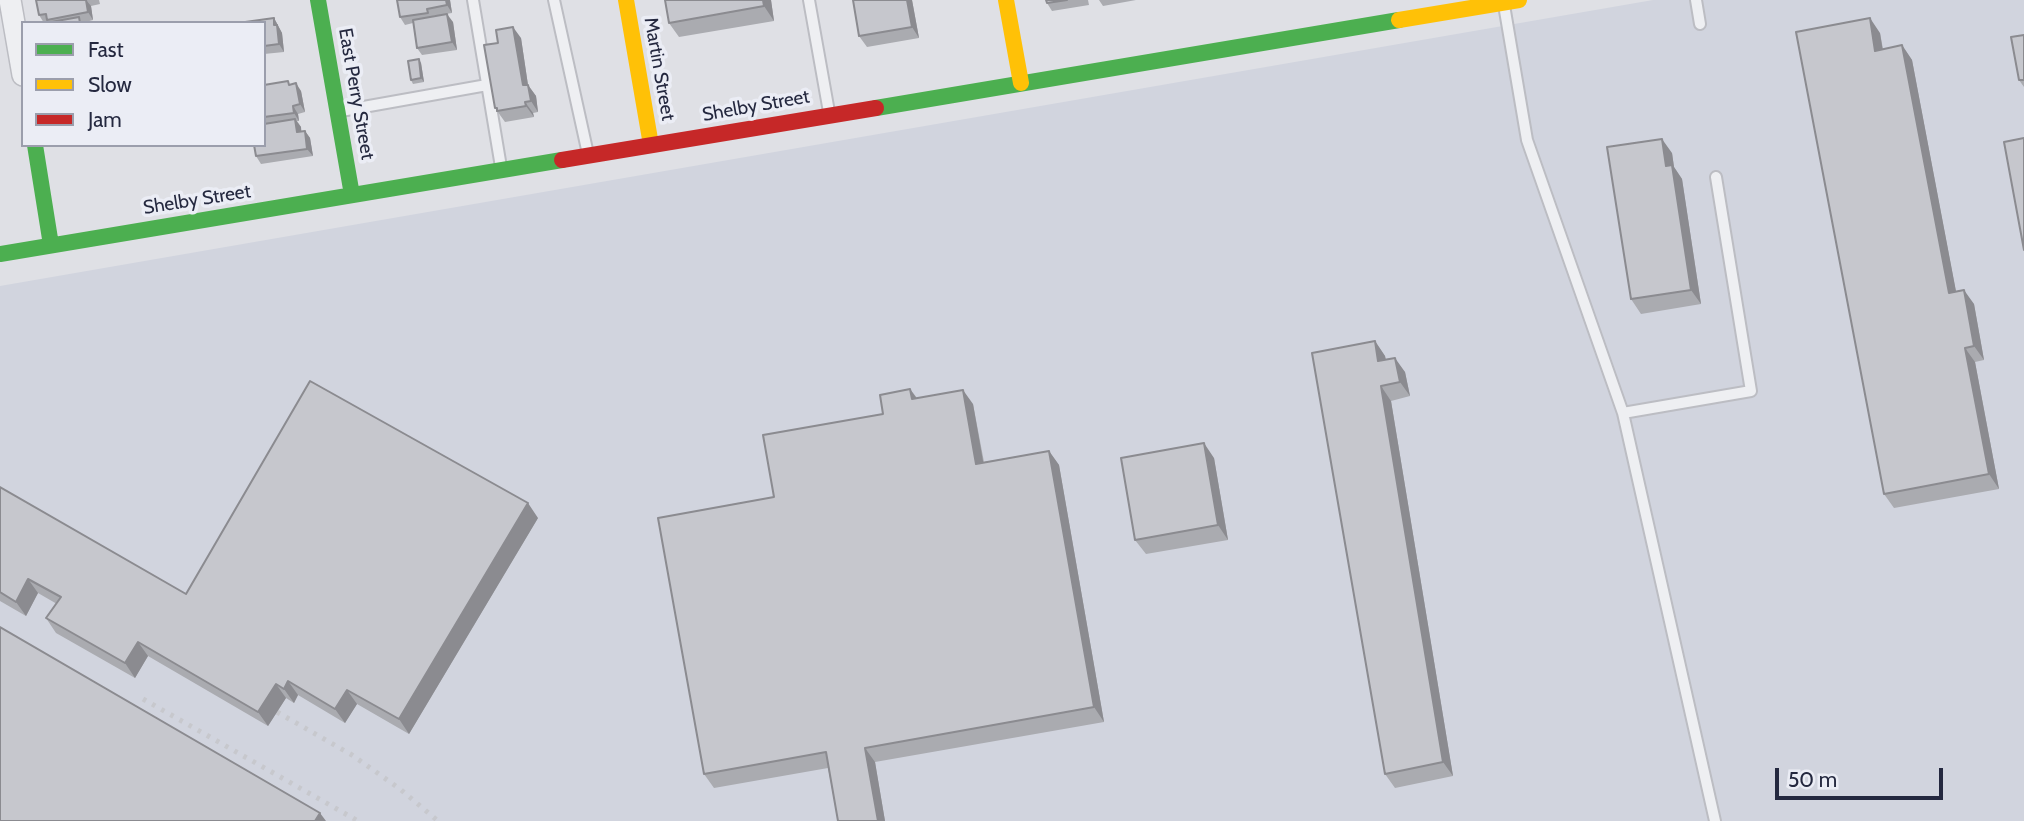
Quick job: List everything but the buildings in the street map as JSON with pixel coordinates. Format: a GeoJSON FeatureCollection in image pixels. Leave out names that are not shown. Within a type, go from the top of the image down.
{"type":"FeatureCollection","features":[{"type":"Feature","properties":{"kind":"main road","name":"East Perry Street"},"geometry":{"type":"LineString","coordinates":[[318,0],[352,195]]}},
{"type":"Feature","properties":{"kind":"main road","name":"Martin Street"},"geometry":{"type":"LineString","coordinates":[[626,0],[651,145]]}},
{"type":"Feature","properties":{"kind":"main road"},"geometry":{"type":"LineString","coordinates":[[1006,0],[1021,83]]}},
{"type":"Feature","properties":{"kind":"main road","name":"Shelby Street"},"geometry":{"type":"LineString","coordinates":[[0,254],[1021,83],[1426,8],[1511,1]]}},
{"type":"Feature","properties":{"kind":"main road"},"geometry":{"type":"LineString","coordinates":[[35,147],[51,245]]}},
{"type":"Feature","properties":{"kind":"street"},"geometry":{"type":"LineString","coordinates":[[10,0],[21,63]]}},
{"type":"Feature","properties":{"kind":"lane"},"geometry":{"type":"LineString","coordinates":[[473,0],[501,170]]}},
{"type":"Feature","properties":{"kind":"lane"},"geometry":{"type":"LineString","coordinates":[[554,0],[588,154]]}},
{"type":"Feature","properties":{"kind":"lane"},"geometry":{"type":"LineString","coordinates":[[809,0],[830,115]]}},
{"type":"Feature","properties":{"kind":"lane"},"geometry":{"type":"LineString","coordinates":[[1696,0],[1700,24]]}},
{"type":"Feature","properties":{"kind":"lane"},"geometry":{"type":"LineString","coordinates":[[1511,1],[1527,140],[1623,412],[1715,821]]}},
{"type":"Feature","properties":{"kind":"lane"},"geometry":{"type":"LineString","coordinates":[[338,112],[487,85]]}},
{"type":"Feature","properties":{"kind":"lane"},"geometry":{"type":"LineString","coordinates":[[1623,412],[1751,391],[1716,177]]}},
{"type":"Feature","properties":{"kind":"shaded area"},"geometry":{"type":"Polygon","coordinates":[[[1653,0],[2024,0],[2024,821],[0,821],[0,286],[1653,0]]]}},
{"type":"Feature","properties":{"kind":"railway"},"geometry":{"type":"LineString","coordinates":[[143,699],[358,821]]}},
{"type":"Feature","properties":{"kind":"railway"},"geometry":{"type":"LineString","coordinates":[[277,712],[352,755],[400,789],[438,821]]}},
{"type":"Feature","properties":{"kind":"traffic: fast"},"geometry":{"type":"LineString","coordinates":[[318,0],[352,195]]}},
{"type":"Feature","properties":{"kind":"traffic: fast"},"geometry":{"type":"LineString","coordinates":[[876,108],[1399,20]]}},
{"type":"Feature","properties":{"kind":"traffic: fast"},"geometry":{"type":"LineString","coordinates":[[35,147],[51,245]]}},
{"type":"Feature","properties":{"kind":"traffic: fast"},"geometry":{"type":"LineString","coordinates":[[0,254],[562,160]]}},
{"type":"Feature","properties":{"kind":"traffic: slow"},"geometry":{"type":"LineString","coordinates":[[626,0],[651,145]]}},
{"type":"Feature","properties":{"kind":"traffic: slow"},"geometry":{"type":"LineString","coordinates":[[1006,0],[1021,83]]}},
{"type":"Feature","properties":{"kind":"traffic: slow"},"geometry":{"type":"LineString","coordinates":[[1399,20],[1519,0]]}},
{"type":"Feature","properties":{"kind":"traffic: jam"},"geometry":{"type":"LineString","coordinates":[[562,160],[876,108]]}}]}
